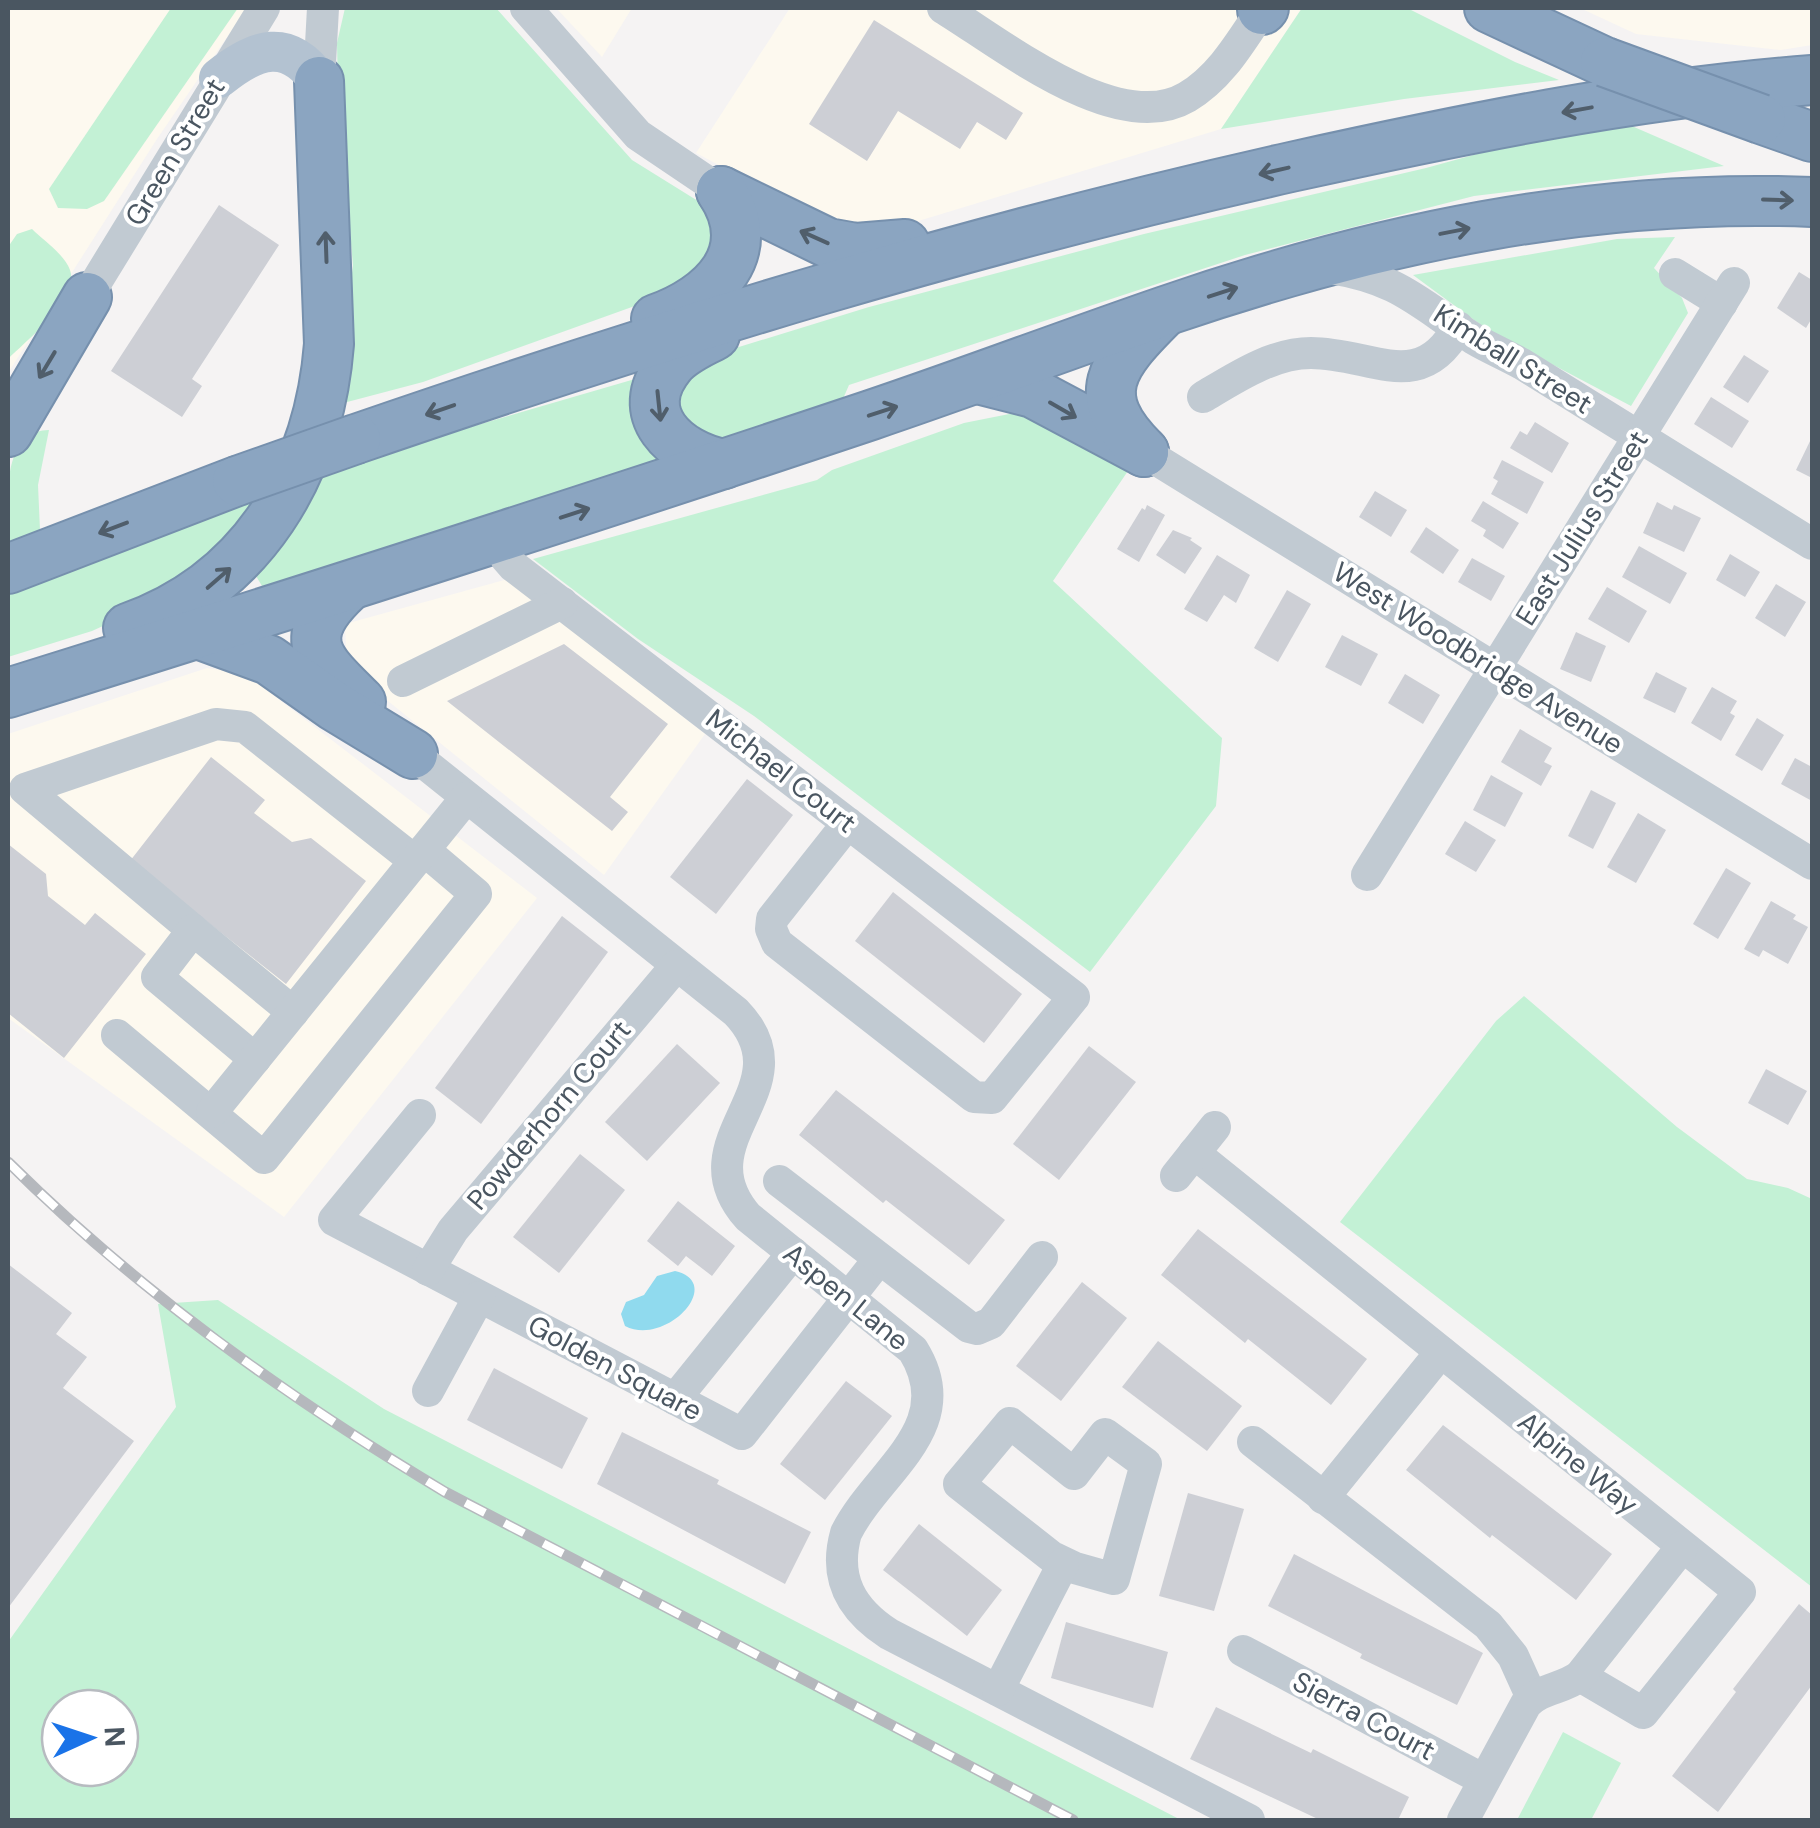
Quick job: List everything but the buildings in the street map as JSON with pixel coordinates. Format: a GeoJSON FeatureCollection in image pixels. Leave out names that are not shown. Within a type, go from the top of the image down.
{"type":"FeatureCollection","features":[{"type":"Feature","properties":{"kind":"highway"},"geometry":{"type":"LineString","coordinates":[[1489,8],[1606,62],[1812,137]]}},
{"type":"Feature","properties":{"kind":"highway"},"geometry":{"type":"LineString","coordinates":[[8,569],[237,481],[524,381],[1013,233],[1287,168],[1517,120],[1711,90],[1812,80]]}},
{"type":"Feature","properties":{"kind":"highway"},"geometry":{"type":"LineString","coordinates":[[8,684],[82,643],[144,623],[199,594],[248,550],[290,488],[320,403],[329,344],[319,81]]}},
{"type":"Feature","properties":{"kind":"highway"},"geometry":{"type":"LineString","coordinates":[[721,191],[813,238],[843,248],[1013,233]]}},
{"type":"Feature","properties":{"kind":"highway"},"geometry":{"type":"LineString","coordinates":[[524,381],[628,328],[675,312],[711,288],[730,262],[736,242],[734,212],[721,191]]}},
{"type":"Feature","properties":{"kind":"highway"},"geometry":{"type":"LineString","coordinates":[[8,693],[347,588],[1305,267],[1461,229],[1578,210],[1691,200],[1812,202]]}},
{"type":"Feature","properties":{"kind":"highway"},"geometry":{"type":"LineString","coordinates":[[8,432],[87,297]]}},
{"type":"Feature","properties":{"kind":"highway"},"geometry":{"type":"LineString","coordinates":[[724,464],[689,454],[671,439],[659,420],[657,388],[668,367],[687,350],[775,303]]}},
{"type":"Feature","properties":{"kind":"highway"},"geometry":{"type":"LineString","coordinates":[[1144,452],[1116,419],[1112,383],[1126,352],[1165,311]]}},
{"type":"Feature","properties":{"kind":"highway"},"geometry":{"type":"LineString","coordinates":[[978,379],[1033,394],[1144,452]]}},
{"type":"Feature","properties":{"kind":"highway"},"geometry":{"type":"LineString","coordinates":[[347,588],[328,605],[318,628],[316,639],[322,663],[413,754]]}},
{"type":"Feature","properties":{"kind":"highway"},"geometry":{"type":"LineString","coordinates":[[198,634],[269,660],[413,754]]}},
{"type":"Feature","properties":{"kind":"main road"},"geometry":{"type":"LineString","coordinates":[[220,78],[246,58],[274,52],[302,61],[319,81]]}},
{"type":"Feature","properties":{"kind":"street","name":"Green Street"},"geometry":{"type":"LineString","coordinates":[[87,297],[264,8]]}},
{"type":"Feature","properties":{"kind":"street"},"geometry":{"type":"LineString","coordinates":[[319,81],[323,8]]}},
{"type":"Feature","properties":{"kind":"street"},"geometry":{"type":"LineString","coordinates":[[526,8],[626,123],[650,145],[721,191]]}},
{"type":"Feature","properties":{"kind":"street"},"geometry":{"type":"LineString","coordinates":[[943,8],[1086,93],[1122,106],[1152,108],[1188,97],[1212,78],[1263,8]]}},
{"type":"Feature","properties":{"kind":"street","name":"Kimball Street"},"geometry":{"type":"LineString","coordinates":[[1305,267],[1363,273],[1410,294],[1812,544]]}},
{"type":"Feature","properties":{"kind":"street","name":"East Julius Street"},"geometry":{"type":"LineString","coordinates":[[1367,875],[1728,293],[1675,274]]}},
{"type":"Feature","properties":{"kind":"street"},"geometry":{"type":"LineString","coordinates":[[1202,397],[1258,365],[1310,352],[1416,367],[1445,350],[1458,327]]}},
{"type":"Feature","properties":{"kind":"street","name":"West Woodbridge Avenue"},"geometry":{"type":"LineString","coordinates":[[1144,452],[1812,864]]}},
{"type":"Feature","properties":{"kind":"street","name":"Michael Court"},"geometry":{"type":"LineString","coordinates":[[499,538],[506,558],[514,566],[1074,996],[992,1098],[974,1098],[777,943],[771,930],[772,919],[848,823]]}},
{"type":"Feature","properties":{"kind":"street"},"geometry":{"type":"LineString","coordinates":[[403,681],[562,603]]}},
{"type":"Feature","properties":{"kind":"street"},"geometry":{"type":"LineString","coordinates":[[16,791],[216,724],[245,727],[476,894],[264,1158],[117,1035]]}},
{"type":"Feature","properties":{"kind":"street","name":"Aspen Lane"},"geometry":{"type":"LineString","coordinates":[[413,754],[736,1012],[752,1033],[758,1062],[756,1090],[731,1138],[728,1180],[739,1207],[913,1350],[926,1375],[928,1403],[920,1430],[846,1534],[842,1561],[846,1591],[852,1603],[875,1625],[1249,1820]]}},
{"type":"Feature","properties":{"kind":"street"},"geometry":{"type":"LineString","coordinates":[[16,791],[293,1012]]}},
{"type":"Feature","properties":{"kind":"street"},"geometry":{"type":"LineString","coordinates":[[212,1112],[466,798]]}},
{"type":"Feature","properties":{"kind":"street"},"geometry":{"type":"LineString","coordinates":[[193,930],[158,977],[255,1059]]}},
{"type":"Feature","properties":{"kind":"street","name":"Powderhorn Court"},"geometry":{"type":"LineString","coordinates":[[428,1270],[452,1230],[676,966]]}},
{"type":"Feature","properties":{"kind":"street","name":"Golden Square"},"geometry":{"type":"LineString","coordinates":[[420,1115],[334,1220],[742,1434],[848,1297]]}},
{"type":"Feature","properties":{"kind":"street","name":"Alpine Way"},"geometry":{"type":"LineString","coordinates":[[1215,1127],[1185,1164],[1441,1352],[1740,1592],[1644,1713],[1580,1676]]}},
{"type":"Feature","properties":{"kind":"street"},"geometry":{"type":"LineString","coordinates":[[779,1181],[962,1323],[977,1329],[991,1323],[1042,1257]]}},
{"type":"Feature","properties":{"kind":"street"},"geometry":{"type":"LineString","coordinates":[[675,1399],[793,1254]]}},
{"type":"Feature","properties":{"kind":"street"},"geometry":{"type":"LineString","coordinates":[[848,1297],[879,1259]]}},
{"type":"Feature","properties":{"kind":"street"},"geometry":{"type":"LineString","coordinates":[[428,1391],[480,1296]]}},
{"type":"Feature","properties":{"kind":"street"},"geometry":{"type":"LineString","coordinates":[[1323,1498],[1441,1352]]}},
{"type":"Feature","properties":{"kind":"street"},"geometry":{"type":"LineString","coordinates":[[1010,1423],[1074,1474],[1105,1434],[1146,1464],[1114,1579],[1063,1564],[959,1484],[1010,1423]]}},
{"type":"Feature","properties":{"kind":"street"},"geometry":{"type":"LineString","coordinates":[[1252,1442],[1498,1634],[1514,1656],[1532,1698]]}},
{"type":"Feature","properties":{"kind":"street"},"geometry":{"type":"LineString","coordinates":[[1462,1820],[1520,1712],[1532,1698],[1580,1676],[1682,1547]]}},
{"type":"Feature","properties":{"kind":"street"},"geometry":{"type":"LineString","coordinates":[[998,1690],[1063,1564]]}},
{"type":"Feature","properties":{"kind":"street","name":"Sierra Court"},"geometry":{"type":"LineString","coordinates":[[1243,1651],[1484,1780]]}},
{"type":"Feature","properties":{"kind":"shaded area"},"geometry":{"type":"Polygon","coordinates":[[[8,8],[247,8],[157,139],[8,373],[8,8]]]}},
{"type":"Feature","properties":{"kind":"shaded area"},"geometry":{"type":"Polygon","coordinates":[[[556,8],[632,8],[602,57],[556,8]]]}},
{"type":"Feature","properties":{"kind":"shaded area"},"geometry":{"type":"Polygon","coordinates":[[[790,8],[1302,8],[1221,129],[859,239],[696,153],[790,8]]]}},
{"type":"Feature","properties":{"kind":"shaded area"},"geometry":{"type":"Polygon","coordinates":[[[1580,8],[1812,8],[1812,45],[1781,50],[1636,34],[1580,8]]]}},
{"type":"Feature","properties":{"kind":"shaded area"},"geometry":{"type":"Polygon","coordinates":[[[508,579],[705,734],[604,875],[347,668],[345,624],[508,579]]]}},
{"type":"Feature","properties":{"kind":"shaded area"},"geometry":{"type":"Polygon","coordinates":[[[207,668],[246,674],[537,898],[284,1217],[8,1018],[8,734],[207,668]]]}},
{"type":"Feature","properties":{"kind":"green space"},"geometry":{"type":"Polygon","coordinates":[[[171,8],[238,8],[104,201],[87,209],[58,208],[49,189],[171,8]]]}},
{"type":"Feature","properties":{"kind":"green space"},"geometry":{"type":"Polygon","coordinates":[[[345,8],[496,8],[632,160],[706,206],[721,240],[696,284],[423,382],[332,406],[353,266],[338,92],[337,43],[345,8]]]}},
{"type":"Feature","properties":{"kind":"green space"},"geometry":{"type":"Polygon","coordinates":[[[1302,8],[1407,8],[1559,80],[1404,99],[1221,129],[1302,8]]]}},
{"type":"Feature","properties":{"kind":"green space"},"geometry":{"type":"Polygon","coordinates":[[[1611,117],[1724,166],[1474,196],[1245,255],[849,385],[839,408],[710,447],[677,421],[674,386],[700,359],[869,307],[1144,234],[1426,168],[1611,117]]]}},
{"type":"Feature","properties":{"kind":"green space"},"geometry":{"type":"Polygon","coordinates":[[[32,229],[64,259],[71,281],[60,306],[8,359],[8,247],[17,234],[32,229]]]}},
{"type":"Feature","properties":{"kind":"green space"},"geometry":{"type":"Polygon","coordinates":[[[1675,237],[1654,268],[1682,298],[1688,313],[1631,406],[1489,331],[1413,275],[1617,239],[1675,237]]]}},
{"type":"Feature","properties":{"kind":"green space"},"geometry":{"type":"Polygon","coordinates":[[[635,379],[668,463],[321,574],[262,586],[256,576],[312,473],[635,379]]]}},
{"type":"Feature","properties":{"kind":"green space"},"geometry":{"type":"Polygon","coordinates":[[[1030,410],[1130,468],[1053,581],[1222,738],[1216,806],[1090,972],[754,716],[638,639],[533,559],[817,480],[832,470],[964,423],[1030,410]]]}},
{"type":"Feature","properties":{"kind":"green space"},"geometry":{"type":"Polygon","coordinates":[[[49,430],[38,485],[40,530],[8,543],[8,489],[14,455],[33,433],[49,430]]]}},
{"type":"Feature","properties":{"kind":"green space"},"geometry":{"type":"Polygon","coordinates":[[[261,493],[245,527],[140,609],[92,631],[8,657],[8,583],[261,493]]]}},
{"type":"Feature","properties":{"kind":"green space"},"geometry":{"type":"Polygon","coordinates":[[[1524,996],[1677,1127],[1747,1179],[1788,1188],[1812,1199],[1812,1587],[1340,1222],[1496,1021],[1524,996]]]}},
{"type":"Feature","properties":{"kind":"green space"},"geometry":{"type":"Polygon","coordinates":[[[218,1300],[384,1409],[1181,1820],[8,1820],[8,1642],[176,1407],[158,1304],[218,1300]]]}},
{"type":"Feature","properties":{"kind":"green space"},"geometry":{"type":"Polygon","coordinates":[[[1563,1732],[1621,1763],[1591,1820],[1517,1820],[1563,1732]]]}},
{"type":"Feature","properties":{"kind":"water"},"geometry":{"type":"Polygon","coordinates":[[[675,1271],[689,1278],[694,1288],[684,1311],[657,1328],[625,1326],[621,1314],[626,1302],[644,1295],[657,1276],[675,1271]]]}},
{"type":"Feature","properties":{"kind":"railway"},"geometry":{"type":"LineString","coordinates":[[8,1162],[162,1298],[272,1380],[386,1456],[445,1492],[1073,1820]]}}]}
